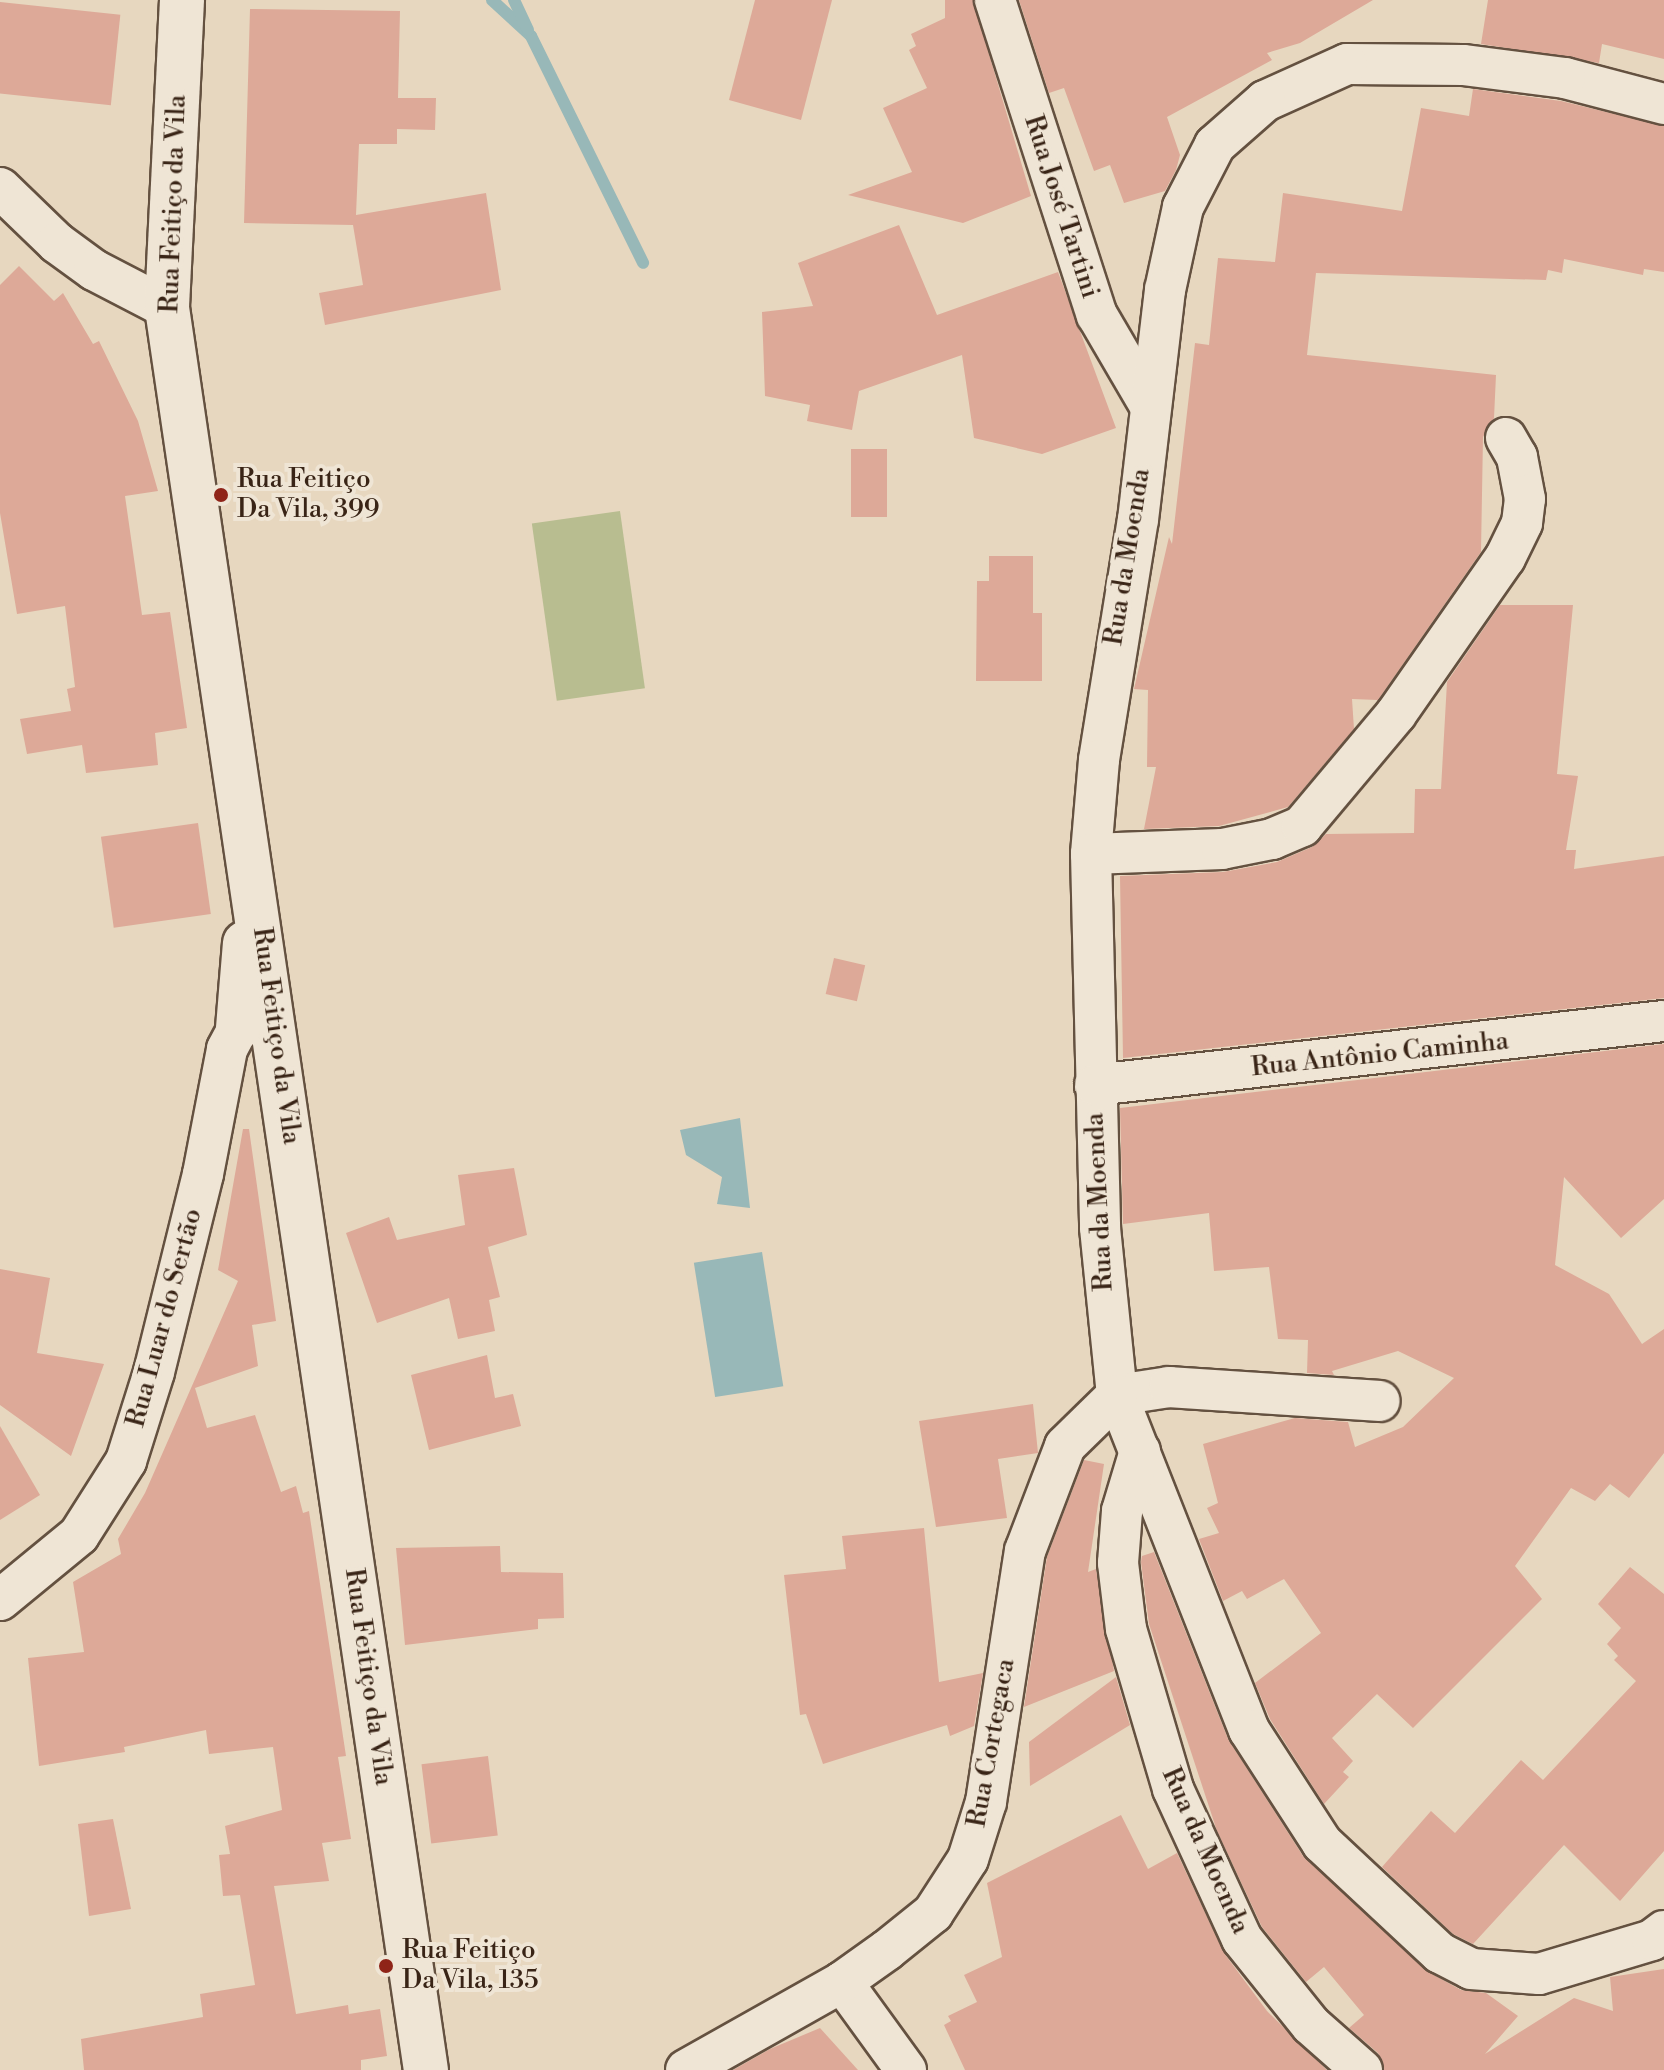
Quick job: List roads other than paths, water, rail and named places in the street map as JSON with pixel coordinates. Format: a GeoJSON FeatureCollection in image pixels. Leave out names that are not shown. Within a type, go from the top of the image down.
{"type":"FeatureCollection","features":[{"type":"Feature","properties":{"kind":"street","name":"Rua Feitiço da Vila"},"geometry":{"type":"LineString","coordinates":[[182,0],[167,308],[251,865],[255,1018],[426,2070]]}},
{"type":"Feature","properties":{"kind":"street","name":"Rua José Tartini"},"geometry":{"type":"LineString","coordinates":[[995,0],[1097,315],[1149,404]]}},
{"type":"Feature","properties":{"kind":"street","name":"Rua da Moenda"},"geometry":{"type":"LineString","coordinates":[[1664,104],[1565,78],[1406,61],[1347,64],[1265,101],[1215,145],[1183,207],[1165,290],[1149,404],[1138,519],[1099,760],[1091,854],[1095,1085],[1105,1309],[1117,1395],[1249,1730],[1322,1843],[1421,1937],[1471,1969],[1539,1974],[1652,1940],[1664,1931]]}},
{"type":"Feature","properties":{"kind":"street"},"geometry":{"type":"LineString","coordinates":[[0,188],[69,252],[167,308]]}},
{"type":"Feature","properties":{"kind":"street"},"geometry":{"type":"LineString","coordinates":[[1091,854],[1222,849],[1272,839],[1302,826],[1396,714],[1505,558],[1522,523],[1525,499],[1517,457],[1506,438]]}},
{"type":"Feature","properties":{"kind":"street","name":"Rua Luar do Sertão"},"geometry":{"type":"LineString","coordinates":[[0,1600],[79,1535],[126,1461],[199,1190],[227,1049],[255,1018]]}},
{"type":"Feature","properties":{"kind":"street","name":"Rua Antônio Caminha"},"geometry":{"type":"LineString","coordinates":[[1095,1085],[1664,1021]]}},
{"type":"Feature","properties":{"kind":"street"},"geometry":{"type":"LineString","coordinates":[[1117,1395],[1169,1387],[1380,1401]]}},
{"type":"Feature","properties":{"kind":"street","name":"Rua Cortegaca"},"geometry":{"type":"LineString","coordinates":[[686,2070],[842,1982],[933,1913],[968,1859],[986,1802],[1025,1551],[1065,1446],[1117,1395]]}},
{"type":"Feature","properties":{"kind":"street","name":"Rua da Moenda"},"geometry":{"type":"LineString","coordinates":[[1140,1451],[1122,1511],[1118,1563],[1126,1629],[1173,1789],[1242,1939],[1311,2025],[1362,2070]]}},
{"type":"Feature","properties":{"kind":"street"},"geometry":{"type":"LineString","coordinates":[[842,1982],[906,2070]]}},
{"type":"Feature","properties":{"kind":"water"},"geometry":{"type":"Polygon","coordinates":[[[740,1118],[750,1208],[717,1204],[722,1177],[686,1155],[680,1130],[740,1118]]]}},
{"type":"Feature","properties":{"kind":"water"},"geometry":{"type":"Polygon","coordinates":[[[762,1252],[783,1386],[715,1397],[694,1263],[762,1252]]]}},
{"type":"Feature","properties":{"kind":"waterway"},"geometry":{"type":"LineString","coordinates":[[492,0],[531,36],[643,263]]}},
{"type":"Feature","properties":{"kind":"waterway"},"geometry":{"type":"LineString","coordinates":[[514,0],[528,30]]}},
{"type":"Feature","properties":{"kind":"place","name":"Rua Feitiço Da Vila, 399"},"geometry":{"type":"Point","coordinates":[221,495]}},
{"type":"Feature","properties":{"kind":"place","name":"Rua Feitiço Da Vila, 135"},"geometry":{"type":"Point","coordinates":[386,1966]}}]}
